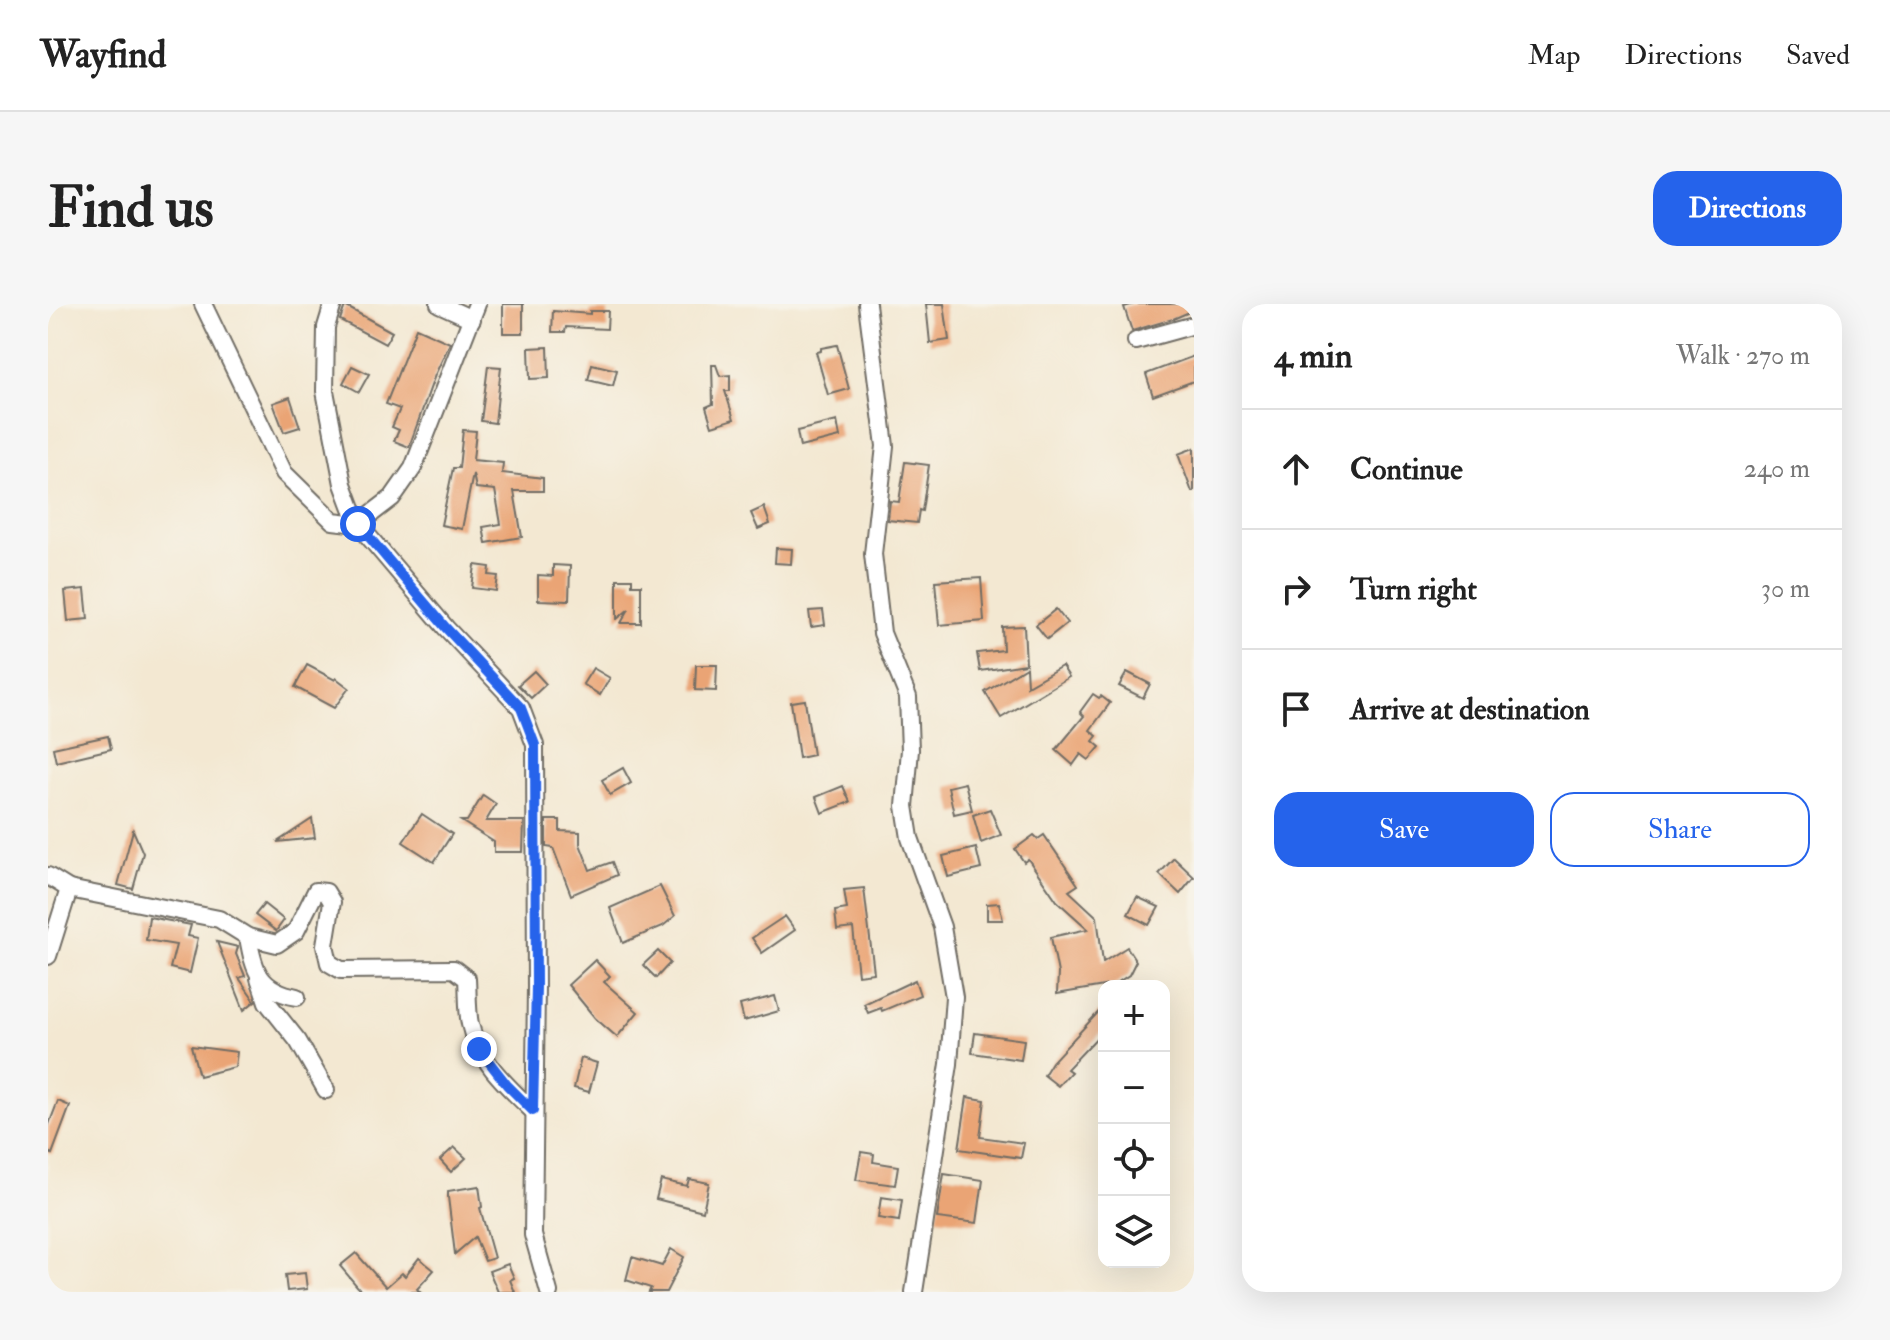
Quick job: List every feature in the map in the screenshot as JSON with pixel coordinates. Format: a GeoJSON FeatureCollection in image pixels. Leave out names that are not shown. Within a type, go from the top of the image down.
{"type":"FeatureCollection","features":[{"type":"Feature","properties":{"kind":"street"},"geometry":{"type":"LineString","coordinates":[[203,304],[284,473],[333,521],[358,524],[392,498],[413,468],[474,311],[439,304]]}},
{"type":"Feature","properties":{"kind":"street"},"geometry":{"type":"LineString","coordinates":[[333,304],[326,327],[325,391],[343,484],[358,524],[446,628],[521,708],[535,745],[533,1235],[549,1292]]}},
{"type":"Feature","properties":{"kind":"street"},"geometry":{"type":"LineString","coordinates":[[867,304],[885,446],[873,554],[882,633],[908,697],[910,750],[905,806],[910,838],[942,927],[954,997],[949,1064],[914,1292]]}},
{"type":"Feature","properties":{"kind":"street"},"geometry":{"type":"LineString","coordinates":[[1136,341],[1194,325]]}},
{"type":"Feature","properties":{"kind":"street"},"geometry":{"type":"LineString","coordinates":[[48,876],[69,889],[219,919],[248,937],[277,944],[296,931],[316,891],[326,892],[332,902],[325,945],[329,963],[341,970],[454,969],[467,979],[470,1024],[479,1049],[507,1085],[533,1111]]}},
{"type":"Feature","properties":{"kind":"street"},"geometry":{"type":"LineString","coordinates":[[48,956],[69,889]]}},
{"type":"Feature","properties":{"kind":"street"},"geometry":{"type":"LineString","coordinates":[[248,937],[253,963],[267,1002],[298,1041],[326,1090]]}},
{"type":"Feature","properties":{"kind":"street"},"geometry":{"type":"LineString","coordinates":[[259,978],[279,994],[297,997]]}},
{"type":"Feature","properties":{"kind":"building"},"geometry":{"type":"Polygon","coordinates":[[[503,304],[523,304],[523,333],[503,333],[503,304]]]}},
{"type":"Feature","properties":{"kind":"building"},"geometry":{"type":"Polygon","coordinates":[[[926,304],[944,304],[949,340],[930,343],[926,304]]]}},
{"type":"Feature","properties":{"kind":"building"},"geometry":{"type":"Polygon","coordinates":[[[1134,304],[1194,304],[1194,310],[1132,331],[1124,307],[1134,304]]]}},
{"type":"Feature","properties":{"kind":"building"},"geometry":{"type":"Polygon","coordinates":[[[345,306],[392,332],[385,344],[340,320],[345,306]]]}},
{"type":"Feature","properties":{"kind":"building"},"geometry":{"type":"Polygon","coordinates":[[[553,311],[590,314],[590,311],[608,311],[607,329],[566,327],[565,332],[552,332],[553,311]]]}},
{"type":"Feature","properties":{"kind":"building"},"geometry":{"type":"Polygon","coordinates":[[[416,328],[450,343],[409,447],[394,441],[399,430],[392,427],[400,409],[386,404],[416,328]]]}},
{"type":"Feature","properties":{"kind":"building"},"geometry":{"type":"Polygon","coordinates":[[[837,345],[849,389],[828,395],[816,352],[837,345]]]}},
{"type":"Feature","properties":{"kind":"building"},"geometry":{"type":"Polygon","coordinates":[[[548,347],[549,378],[530,379],[529,348],[548,347]]]}},
{"type":"Feature","properties":{"kind":"building"},"geometry":{"type":"Polygon","coordinates":[[[1194,356],[1194,381],[1153,396],[1146,374],[1194,356]]]}},
{"type":"Feature","properties":{"kind":"building"},"geometry":{"type":"Polygon","coordinates":[[[592,364],[617,370],[613,386],[588,380],[592,364]]]}},
{"type":"Feature","properties":{"kind":"building"},"geometry":{"type":"Polygon","coordinates":[[[712,365],[716,365],[720,376],[730,375],[730,391],[725,391],[734,419],[712,426],[706,407],[713,404],[712,365]]]}},
{"type":"Feature","properties":{"kind":"building"},"geometry":{"type":"Polygon","coordinates":[[[352,366],[369,374],[359,392],[343,383],[352,366]]]}},
{"type":"Feature","properties":{"kind":"building"},"geometry":{"type":"Polygon","coordinates":[[[488,366],[501,367],[495,423],[481,421],[488,366]]]}},
{"type":"Feature","properties":{"kind":"building"},"geometry":{"type":"Polygon","coordinates":[[[290,397],[300,427],[284,432],[273,403],[290,397]]]}},
{"type":"Feature","properties":{"kind":"building"},"geometry":{"type":"Polygon","coordinates":[[[837,421],[840,437],[800,447],[797,431],[837,421]]]}},
{"type":"Feature","properties":{"kind":"building"},"geometry":{"type":"Polygon","coordinates":[[[463,430],[476,431],[473,460],[503,463],[502,473],[543,478],[543,491],[514,491],[522,537],[486,543],[483,527],[501,524],[495,490],[476,488],[473,474],[462,529],[441,525],[453,468],[459,468],[463,430]]]}},
{"type":"Feature","properties":{"kind":"building"},"geometry":{"type":"Polygon","coordinates":[[[1194,448],[1194,492],[1192,492],[1178,454],[1194,448]]]}},
{"type":"Feature","properties":{"kind":"building"},"geometry":{"type":"Polygon","coordinates":[[[905,462],[929,465],[922,511],[919,510],[917,523],[888,520],[890,501],[899,502],[905,462]]]}},
{"type":"Feature","properties":{"kind":"building"},"geometry":{"type":"Polygon","coordinates":[[[764,507],[770,524],[758,529],[751,513],[764,507]]]}},
{"type":"Feature","properties":{"kind":"building"},"geometry":{"type":"Polygon","coordinates":[[[776,548],[792,549],[791,564],[775,563],[776,548]]]}},
{"type":"Feature","properties":{"kind":"building"},"geometry":{"type":"Polygon","coordinates":[[[475,565],[490,567],[489,575],[498,576],[496,591],[472,588],[475,565]]]}},
{"type":"Feature","properties":{"kind":"building"},"geometry":{"type":"Polygon","coordinates":[[[553,565],[570,566],[569,601],[538,600],[538,575],[553,576],[553,565]]]}},
{"type":"Feature","properties":{"kind":"building"},"geometry":{"type":"Polygon","coordinates":[[[981,578],[984,621],[939,625],[935,581],[981,578]]]}},
{"type":"Feature","properties":{"kind":"building"},"geometry":{"type":"Polygon","coordinates":[[[617,579],[632,579],[632,585],[641,585],[641,623],[621,623],[629,609],[617,619],[617,579]]]}},
{"type":"Feature","properties":{"kind":"building"},"geometry":{"type":"Polygon","coordinates":[[[85,589],[88,619],[68,621],[65,591],[85,589]]]}},
{"type":"Feature","properties":{"kind":"building"},"geometry":{"type":"Polygon","coordinates":[[[1056,609],[1067,623],[1047,639],[1036,625],[1056,609]]]}},
{"type":"Feature","properties":{"kind":"building"},"geometry":{"type":"Polygon","coordinates":[[[823,610],[825,625],[811,627],[809,611],[823,610]]]}},
{"type":"Feature","properties":{"kind":"building"},"geometry":{"type":"Polygon","coordinates":[[[1024,626],[1026,664],[980,671],[977,653],[1003,650],[1002,627],[1024,626]]]}},
{"type":"Feature","properties":{"kind":"building"},"geometry":{"type":"Polygon","coordinates":[[[307,665],[336,678],[349,688],[334,708],[295,687],[307,665]]]}},
{"type":"Feature","properties":{"kind":"building"},"geometry":{"type":"Polygon","coordinates":[[[696,665],[717,665],[716,691],[695,690],[696,665]]]}},
{"type":"Feature","properties":{"kind":"building"},"geometry":{"type":"Polygon","coordinates":[[[1062,666],[1069,677],[1001,718],[985,692],[1026,667],[1027,686],[1062,666]]]}},
{"type":"Feature","properties":{"kind":"building"},"geometry":{"type":"Polygon","coordinates":[[[593,668],[610,678],[600,695],[583,684],[593,668]]]}},
{"type":"Feature","properties":{"kind":"building"},"geometry":{"type":"Polygon","coordinates":[[[534,671],[546,684],[531,698],[518,685],[534,671]]]}},
{"type":"Feature","properties":{"kind":"building"},"geometry":{"type":"Polygon","coordinates":[[[1127,672],[1150,684],[1143,698],[1119,686],[1127,672]]]}},
{"type":"Feature","properties":{"kind":"building"},"geometry":{"type":"Polygon","coordinates":[[[1093,694],[1110,703],[1090,730],[1097,736],[1093,741],[1100,747],[1089,760],[1081,754],[1073,765],[1056,750],[1084,716],[1080,712],[1093,694]]]}},
{"type":"Feature","properties":{"kind":"building"},"geometry":{"type":"Polygon","coordinates":[[[805,700],[813,755],[799,758],[791,702],[805,700]]]}},
{"type":"Feature","properties":{"kind":"building"},"geometry":{"type":"Polygon","coordinates":[[[108,736],[111,749],[56,762],[53,748],[108,736]]]}},
{"type":"Feature","properties":{"kind":"building"},"geometry":{"type":"Polygon","coordinates":[[[623,768],[631,783],[610,795],[602,780],[623,768]]]}},
{"type":"Feature","properties":{"kind":"building"},"geometry":{"type":"Polygon","coordinates":[[[965,783],[972,810],[954,814],[948,787],[965,783]]]}},
{"type":"Feature","properties":{"kind":"building"},"geometry":{"type":"Polygon","coordinates":[[[843,786],[850,802],[822,813],[816,797],[843,786]]]}},
{"type":"Feature","properties":{"kind":"building"},"geometry":{"type":"Polygon","coordinates":[[[483,795],[496,804],[486,821],[524,821],[523,852],[494,852],[494,842],[461,821],[467,821],[483,795]]]}},
{"type":"Feature","properties":{"kind":"building"},"geometry":{"type":"Polygon","coordinates":[[[990,809],[1001,835],[981,843],[973,815],[990,809]]]}},
{"type":"Feature","properties":{"kind":"building"},"geometry":{"type":"Polygon","coordinates":[[[422,814],[452,834],[434,862],[403,842],[422,814]]]}},
{"type":"Feature","properties":{"kind":"building"},"geometry":{"type":"Polygon","coordinates":[[[312,819],[315,838],[277,842],[312,819]]]}},
{"type":"Feature","properties":{"kind":"building"},"geometry":{"type":"Polygon","coordinates":[[[546,820],[560,820],[560,831],[580,832],[580,844],[590,870],[612,862],[617,875],[571,895],[553,848],[546,847],[546,820]]]}},
{"type":"Feature","properties":{"kind":"building"},"geometry":{"type":"Polygon","coordinates":[[[133,830],[143,853],[133,889],[118,885],[133,830]]]}},
{"type":"Feature","properties":{"kind":"building"},"geometry":{"type":"Polygon","coordinates":[[[1034,835],[1038,839],[1044,835],[1078,885],[1069,891],[1097,917],[1103,962],[1127,947],[1136,961],[1129,975],[1121,980],[1098,980],[1098,987],[1057,994],[1058,973],[1051,937],[1088,929],[1057,901],[1028,859],[1024,862],[1015,849],[1034,835]]]}},
{"type":"Feature","properties":{"kind":"building"},"geometry":{"type":"Polygon","coordinates":[[[976,848],[981,869],[948,877],[943,856],[976,848]]]}},
{"type":"Feature","properties":{"kind":"building"},"geometry":{"type":"Polygon","coordinates":[[[1174,858],[1194,877],[1180,894],[1159,874],[1174,858]]]}},
{"type":"Feature","properties":{"kind":"building"},"geometry":{"type":"Polygon","coordinates":[[[660,886],[675,916],[663,926],[623,943],[610,908],[660,886]]]}},
{"type":"Feature","properties":{"kind":"building"},"geometry":{"type":"Polygon","coordinates":[[[864,888],[874,973],[858,975],[853,928],[837,930],[835,911],[847,909],[844,890],[864,888]]]}},
{"type":"Feature","properties":{"kind":"building"},"geometry":{"type":"Polygon","coordinates":[[[1137,897],[1159,907],[1149,925],[1128,914],[1137,897]]]}},
{"type":"Feature","properties":{"kind":"building"},"geometry":{"type":"Polygon","coordinates":[[[999,903],[1003,920],[987,920],[987,904],[999,903]]]}},
{"type":"Feature","properties":{"kind":"building"},"geometry":{"type":"Polygon","coordinates":[[[264,904],[284,920],[276,931],[255,915],[264,904]]]}},
{"type":"Feature","properties":{"kind":"building"},"geometry":{"type":"Polygon","coordinates":[[[785,916],[795,930],[762,953],[752,938],[785,916]]]}},
{"type":"Feature","properties":{"kind":"building"},"geometry":{"type":"Polygon","coordinates":[[[149,917],[191,925],[188,936],[198,938],[190,973],[170,968],[176,945],[146,940],[149,917]]]}},
{"type":"Feature","properties":{"kind":"building"},"geometry":{"type":"Polygon","coordinates":[[[217,942],[238,947],[236,954],[245,976],[239,978],[255,1001],[244,1010],[217,942]]]}},
{"type":"Feature","properties":{"kind":"building"},"geometry":{"type":"Polygon","coordinates":[[[658,951],[670,963],[656,978],[643,965],[658,951]]]}},
{"type":"Feature","properties":{"kind":"building"},"geometry":{"type":"Polygon","coordinates":[[[595,960],[610,976],[604,982],[638,1012],[617,1037],[595,1018],[568,985],[595,960]]]}},
{"type":"Feature","properties":{"kind":"building"},"geometry":{"type":"Polygon","coordinates":[[[915,980],[920,995],[882,1011],[881,1008],[868,1013],[864,1004],[915,980]]]}},
{"type":"Feature","properties":{"kind":"building"},"geometry":{"type":"Polygon","coordinates":[[[775,996],[779,1011],[744,1021],[740,1005],[775,996]]]}},
{"type":"Feature","properties":{"kind":"building"},"geometry":{"type":"Polygon","coordinates":[[[1098,1012],[1098,1036],[1067,1069],[1071,1072],[1058,1086],[1044,1075],[1052,1062],[1098,1012]]]}},
{"type":"Feature","properties":{"kind":"building"},"geometry":{"type":"Polygon","coordinates":[[[975,1033],[1024,1040],[1021,1060],[972,1053],[975,1033]]]}},
{"type":"Feature","properties":{"kind":"building"},"geometry":{"type":"Polygon","coordinates":[[[191,1046],[237,1052],[235,1067],[199,1076],[191,1046]]]}},
{"type":"Feature","properties":{"kind":"building"},"geometry":{"type":"Polygon","coordinates":[[[581,1058],[597,1063],[589,1092],[574,1088],[581,1058]]]}},
{"type":"Feature","properties":{"kind":"building"},"geometry":{"type":"Polygon","coordinates":[[[967,1097],[985,1100],[980,1137],[1024,1143],[1021,1158],[959,1149],[967,1097]]]}},
{"type":"Feature","properties":{"kind":"building"},"geometry":{"type":"Polygon","coordinates":[[[58,1101],[70,1106],[52,1154],[48,1152],[48,1127],[58,1101]]]}},
{"type":"Feature","properties":{"kind":"building"},"geometry":{"type":"Polygon","coordinates":[[[454,1147],[466,1158],[451,1172],[440,1160],[454,1147]]]}},
{"type":"Feature","properties":{"kind":"building"},"geometry":{"type":"Polygon","coordinates":[[[861,1152],[874,1154],[873,1162],[898,1166],[895,1185],[856,1180],[861,1152]]]}},
{"type":"Feature","properties":{"kind":"building"},"geometry":{"type":"Polygon","coordinates":[[[944,1174],[983,1180],[977,1223],[937,1218],[944,1174]]]}},
{"type":"Feature","properties":{"kind":"building"},"geometry":{"type":"Polygon","coordinates":[[[689,1179],[709,1183],[703,1211],[656,1199],[661,1180],[687,1186],[689,1179]]]}},
{"type":"Feature","properties":{"kind":"building"},"geometry":{"type":"Polygon","coordinates":[[[479,1186],[480,1208],[494,1258],[485,1261],[475,1237],[455,1254],[448,1197],[448,1191],[479,1186]]]}},
{"type":"Feature","properties":{"kind":"building"},"geometry":{"type":"Polygon","coordinates":[[[881,1197],[902,1200],[899,1221],[878,1218],[881,1197]]]}},
{"type":"Feature","properties":{"kind":"building"},"geometry":{"type":"Polygon","coordinates":[[[671,1249],[684,1257],[666,1292],[649,1292],[651,1288],[626,1280],[632,1257],[662,1266],[671,1249]]]}},
{"type":"Feature","properties":{"kind":"building"},"geometry":{"type":"Polygon","coordinates":[[[356,1253],[386,1287],[402,1273],[405,1276],[419,1258],[434,1270],[417,1289],[420,1292],[362,1292],[340,1266],[356,1253]]]}},
{"type":"Feature","properties":{"kind":"building"},"geometry":{"type":"Polygon","coordinates":[[[508,1264],[514,1278],[510,1280],[515,1292],[498,1292],[489,1271],[508,1264]]]}},
{"type":"Feature","properties":{"kind":"building"},"geometry":{"type":"Polygon","coordinates":[[[305,1273],[307,1289],[287,1291],[285,1275],[305,1273]]]}},
{"type":"Feature","properties":{"kind":"route"},"geometry":{"type":"LineString","coordinates":[[358,524],[446,628],[521,708],[535,745],[533,1111],[507,1085],[479,1049]]}}]}
